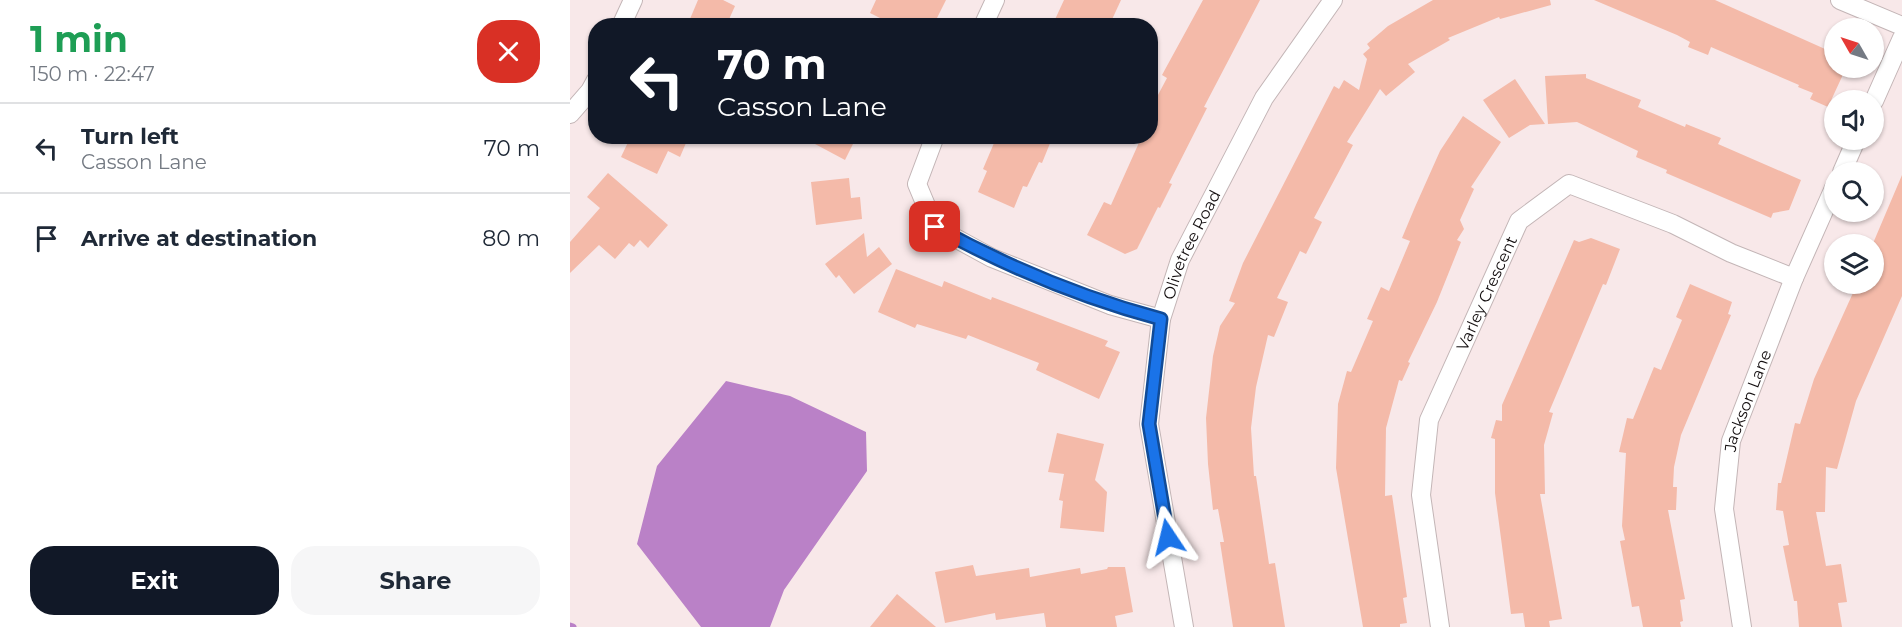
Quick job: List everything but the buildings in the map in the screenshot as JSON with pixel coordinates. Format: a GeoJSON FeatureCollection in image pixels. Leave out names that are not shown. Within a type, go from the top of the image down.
{"type":"FeatureCollection","features":[{"type":"Feature","properties":{"kind":"street"},"geometry":{"type":"LineString","coordinates":[[625,18],[633,0]]}},
{"type":"Feature","properties":{"kind":"street"},"geometry":{"type":"LineString","coordinates":[[987,18],[995,0]]}},
{"type":"Feature","properties":{"kind":"street","name":"Olivetree Road"},"geometry":{"type":"LineString","coordinates":[[1184,627],[1149,424],[1161,319],[1180,260],[1264,98],[1333,0]]}},
{"type":"Feature","properties":{"kind":"street"},"geometry":{"type":"LineString","coordinates":[[1840,0],[1902,26]]}},
{"type":"Feature","properties":{"kind":"street"},"geometry":{"type":"LineString","coordinates":[[1879,90],[1902,38]]}},
{"type":"Feature","properties":{"kind":"street"},"geometry":{"type":"LineString","coordinates":[[570,114],[588,93]]}},
{"type":"Feature","properties":{"kind":"street"},"geometry":{"type":"LineString","coordinates":[[932,144],[917,184],[935,227],[992,258],[1110,305],[1161,319]]}},
{"type":"Feature","properties":{"kind":"street","name":"Varley Crescent"},"geometry":{"type":"LineString","coordinates":[[1440,627],[1421,495],[1429,420],[1519,221],[1569,184],[1673,224],[1731,253],[1794,278]]}},
{"type":"Feature","properties":{"kind":"street","name":"Jackson Lane"},"geometry":{"type":"LineString","coordinates":[[1742,627],[1724,509],[1731,441],[1794,278],[1824,210]]}},
{"type":"Feature","properties":{"kind":"shaded area"},"geometry":{"type":"Polygon","coordinates":[[[726,381],[790,396],[866,432],[867,471],[784,590],[770,627],[701,627],[637,544],[657,466],[726,381]]]}},
{"type":"Feature","properties":{"kind":"route"},"geometry":{"type":"LineString","coordinates":[[935,227],[992,258],[1110,305],[1161,319],[1149,424],[1168,537]]}}]}
